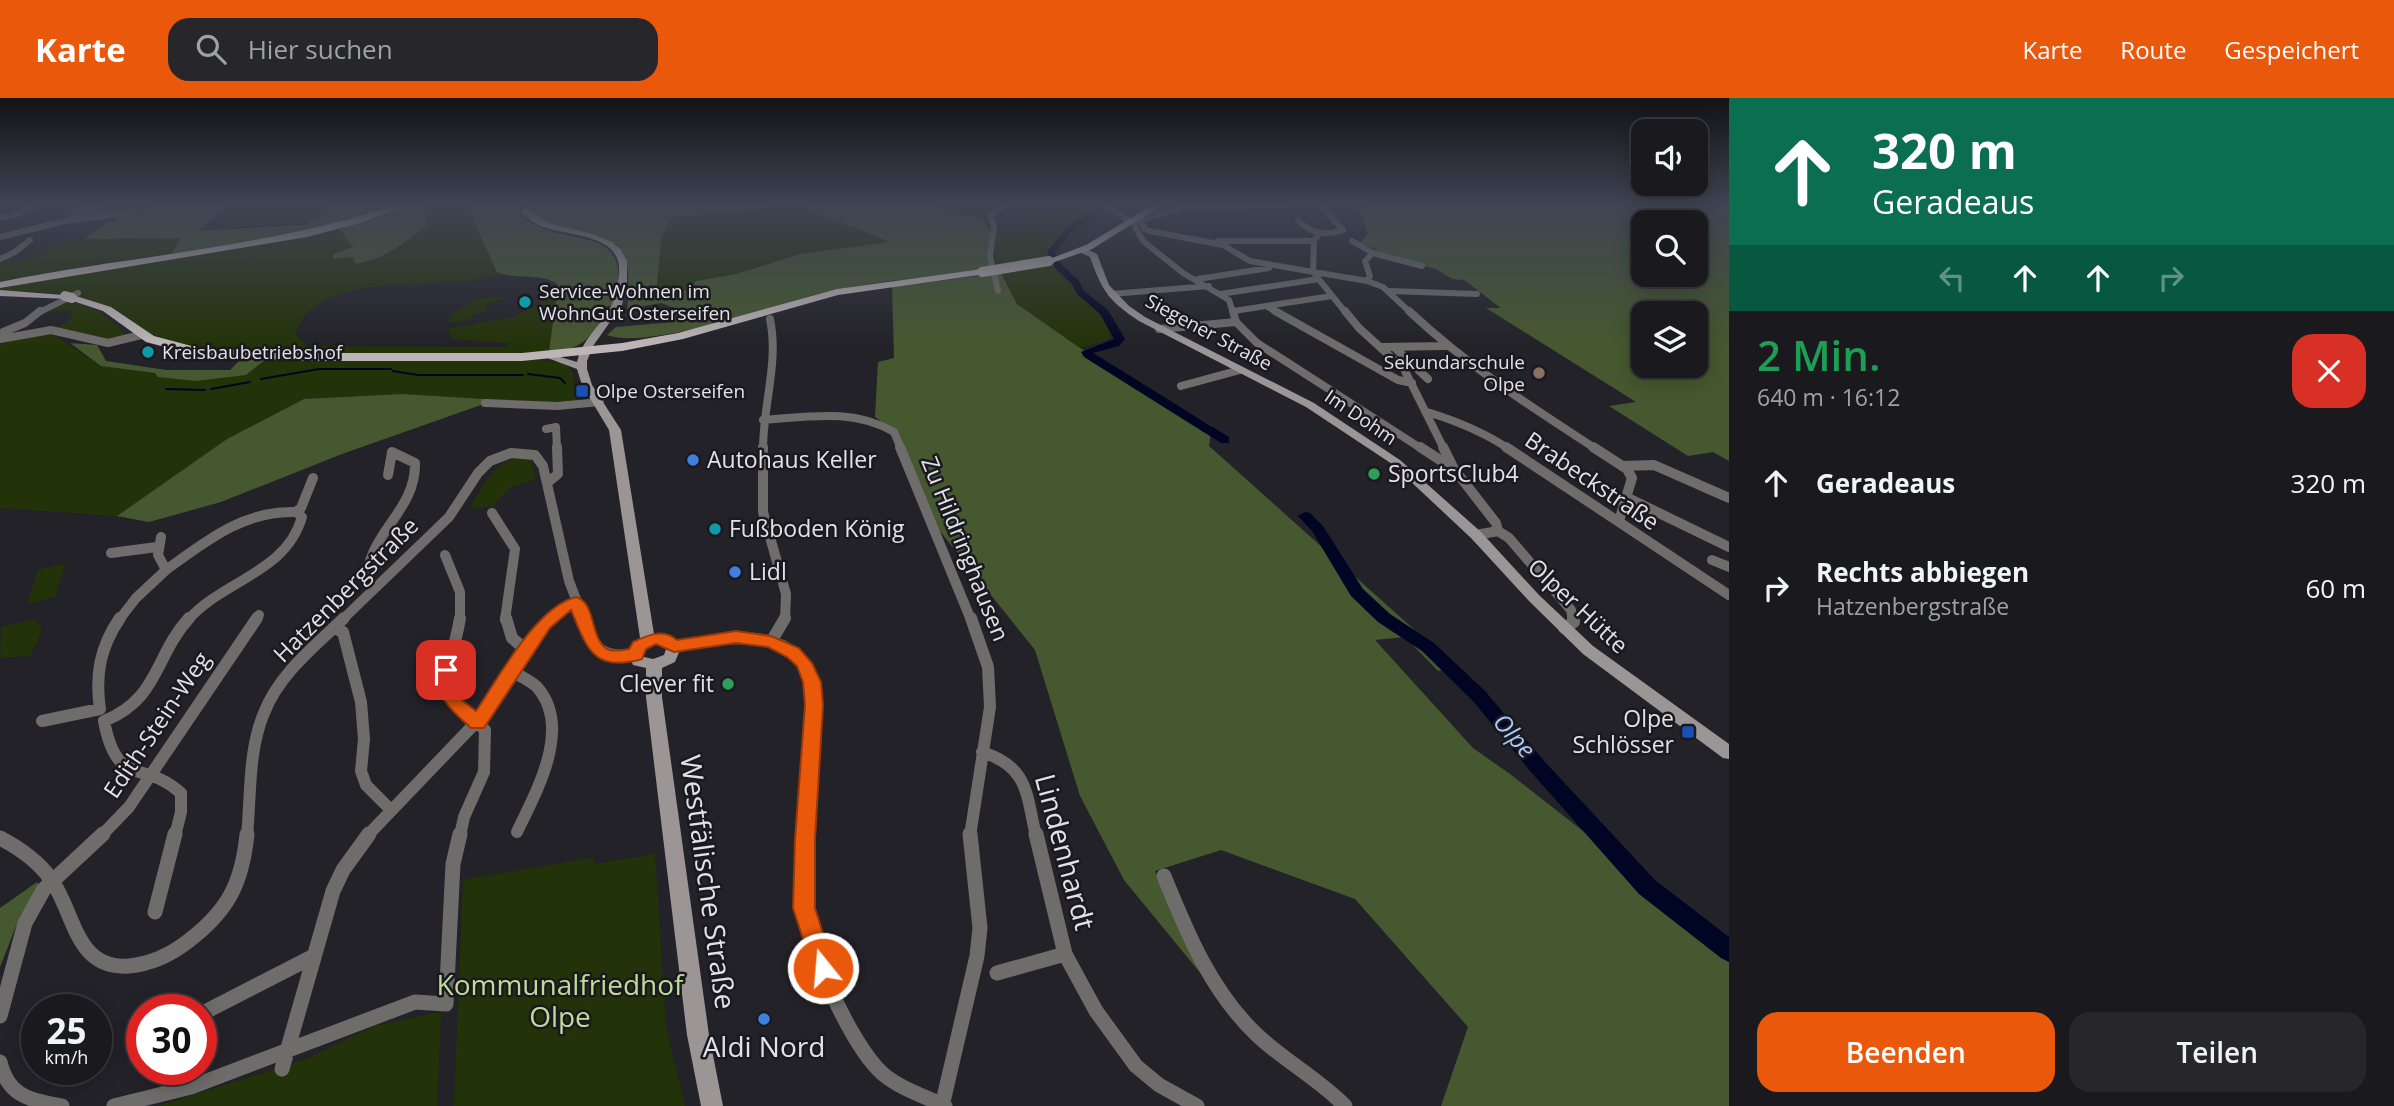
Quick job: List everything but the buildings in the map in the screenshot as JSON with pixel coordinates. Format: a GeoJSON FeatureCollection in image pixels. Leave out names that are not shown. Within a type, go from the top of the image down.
{"type":"FeatureCollection","features":[{"type":"Feature","properties":{"kind":"main road"},"geometry":{"type":"LineString","coordinates":[[0,285],[92,267],[205,251]]}},
{"type":"Feature","properties":{"kind":"main road"},"geometry":{"type":"LineString","coordinates":[[0,293],[69,297],[107,309],[141,335],[184,349],[248,356],[547,356],[622,347],[679,335],[752,315],[772,314],[866,287],[982,272],[1063,257],[1079,251]]}},
{"type":"Feature","properties":{"kind":"street"},"geometry":{"type":"LineString","coordinates":[[0,259],[16,251]]}},
{"type":"Feature","properties":{"kind":"street"},"geometry":{"type":"LineString","coordinates":[[617,251],[622,258],[623,278],[617,306],[584,352],[582,368],[586,383],[610,415],[615,430],[648,640]]}},
{"type":"Feature","properties":{"kind":"street"},"geometry":{"type":"LineString","coordinates":[[991,251],[998,291]]}},
{"type":"Feature","properties":{"kind":"street"},"geometry":{"type":"LineString","coordinates":[[1079,251],[1094,262]]}},
{"type":"Feature","properties":{"kind":"street"},"geometry":{"type":"LineString","coordinates":[[1156,251],[1183,273],[1198,279],[1232,302],[1236,323],[1257,343],[1454,469]]}},
{"type":"Feature","properties":{"kind":"street"},"geometry":{"type":"LineString","coordinates":[[1232,251],[1244,260],[1367,281],[1390,291],[1447,346],[1515,399],[1629,472],[1632,478],[1619,521]]}},
{"type":"Feature","properties":{"kind":"street"},"geometry":{"type":"LineString","coordinates":[[1314,251],[1313,272],[1359,328],[1404,369],[1454,469],[1492,516],[1497,531]]}},
{"type":"Feature","properties":{"kind":"street"},"geometry":{"type":"LineString","coordinates":[[1367,281],[1370,276],[1364,261],[1374,253],[1422,266]]}},
{"type":"Feature","properties":{"kind":"street"},"geometry":{"type":"LineString","coordinates":[[1063,257],[1094,262]]}},
{"type":"Feature","properties":{"kind":"street","name":"Siegener Straße"},"geometry":{"type":"LineString","coordinates":[[1094,262],[1111,294],[1126,308],[1159,329],[1288,393]]}},
{"type":"Feature","properties":{"kind":"street"},"geometry":{"type":"LineString","coordinates":[[1198,279],[1275,266]]}},
{"type":"Feature","properties":{"kind":"street"},"geometry":{"type":"LineString","coordinates":[[1220,294],[1319,279]]}},
{"type":"Feature","properties":{"kind":"street"},"geometry":{"type":"LineString","coordinates":[[1111,294],[1209,286]]}},
{"type":"Feature","properties":{"kind":"street"},"geometry":{"type":"LineString","coordinates":[[1390,291],[1477,294]]}},
{"type":"Feature","properties":{"kind":"street"},"geometry":{"type":"LineString","coordinates":[[1234,311],[1332,296]]}},
{"type":"Feature","properties":{"kind":"street"},"geometry":{"type":"LineString","coordinates":[[0,333],[25,323],[44,308],[69,297]]}},
{"type":"Feature","properties":{"kind":"street"},"geometry":{"type":"LineString","coordinates":[[1266,306],[1398,380],[1412,383]]}},
{"type":"Feature","properties":{"kind":"street"},"geometry":{"type":"LineString","coordinates":[[771,642],[785,620],[786,612],[786,594],[764,512],[763,420],[775,344],[772,314]]}},
{"type":"Feature","properties":{"kind":"street"},"geometry":{"type":"LineString","coordinates":[[1159,329],[1236,323]]}},
{"type":"Feature","properties":{"kind":"street"},"geometry":{"type":"LineString","coordinates":[[0,339],[51,330],[108,343],[141,335]]}},
{"type":"Feature","properties":{"kind":"street"},"geometry":{"type":"LineString","coordinates":[[594,337],[603,344],[622,347]]}},
{"type":"Feature","properties":{"kind":"street"},"geometry":{"type":"LineString","coordinates":[[1381,347],[1447,346]]}},
{"type":"Feature","properties":{"kind":"street"},"geometry":{"type":"LineString","coordinates":[[1394,347],[1428,379]]}},
{"type":"Feature","properties":{"kind":"street"},"geometry":{"type":"LineString","coordinates":[[547,356],[566,360],[582,368]]}},
{"type":"Feature","properties":{"kind":"street"},"geometry":{"type":"LineString","coordinates":[[1181,386],[1240,370]]}},
{"type":"Feature","properties":{"kind":"street","name":"Im Dohm"},"geometry":{"type":"LineString","coordinates":[[1288,393],[1349,428],[1412,474]]}},
{"type":"Feature","properties":{"kind":"street"},"geometry":{"type":"LineString","coordinates":[[485,402],[557,406],[600,402]]}},
{"type":"Feature","properties":{"kind":"street","name":"Brabeckstraße"},"geometry":{"type":"LineString","coordinates":[[1427,412],[1461,422],[1485,433],[1729,595]]}},
{"type":"Feature","properties":{"kind":"street","name":"Zu Hildringhausen"},"geometry":{"type":"LineString","coordinates":[[763,420],[852,416],[877,421],[894,432],[970,616],[988,667],[990,707],[970,831],[980,928],[977,956],[943,1106]]}},
{"type":"Feature","properties":{"kind":"street"},"geometry":{"type":"LineString","coordinates":[[546,429],[556,427],[558,435],[558,474],[547,483]]}},
{"type":"Feature","properties":{"kind":"street"},"geometry":{"type":"LineString","coordinates":[[375,588],[367,584],[367,566],[373,550],[415,483],[415,463],[392,452],[388,475]]}},
{"type":"Feature","properties":{"kind":"street","name":"Hatzenbergstraße"},"geometry":{"type":"LineString","coordinates":[[0,838],[24,851],[52,881],[89,955],[108,965],[136,965],[164,957],[187,943],[219,913],[237,890],[247,846],[252,758],[265,709],[281,683],[451,515],[483,468],[495,458],[518,452],[535,454],[544,466],[563,560],[594,646],[610,656],[636,655]]}},
{"type":"Feature","properties":{"kind":"street"},"geometry":{"type":"LineString","coordinates":[[1622,466],[1654,465],[1729,498]]}},
{"type":"Feature","properties":{"kind":"street","name":"Olper Hütte"},"geometry":{"type":"LineString","coordinates":[[1412,474],[1476,535],[1564,628],[1616,673],[1729,753]]}},
{"type":"Feature","properties":{"kind":"street"},"geometry":{"type":"LineString","coordinates":[[296,512],[301,508],[313,478]]}},
{"type":"Feature","properties":{"kind":"street"},"geometry":{"type":"LineString","coordinates":[[1626,497],[1729,547]]}},
{"type":"Feature","properties":{"kind":"street"},"geometry":{"type":"LineString","coordinates":[[42,720],[102,715],[119,717],[133,709],[145,697],[165,651],[181,625],[199,608],[255,575],[285,549],[301,526],[302,517],[296,512],[273,510],[247,519],[166,570],[125,610],[101,648],[96,695],[102,715],[108,747],[113,759],[122,767],[174,786],[181,793],[174,846],[155,912]]}},
{"type":"Feature","properties":{"kind":"street"},"geometry":{"type":"LineString","coordinates":[[492,513],[515,549],[505,623],[512,638],[527,651]]}},
{"type":"Feature","properties":{"kind":"street"},"geometry":{"type":"LineString","coordinates":[[1476,535],[1497,531],[1509,538],[1571,610],[1574,621],[1564,628]]}},
{"type":"Feature","properties":{"kind":"street"},"geometry":{"type":"LineString","coordinates":[[111,553],[159,542],[160,564],[166,570]]}},
{"type":"Feature","properties":{"kind":"street"},"geometry":{"type":"LineString","coordinates":[[114,1106],[284,1061],[415,1002],[446,1004],[453,864],[464,817],[484,772],[487,747],[485,730],[456,704],[446,687],[446,670],[457,633],[462,598],[458,578],[444,555]]}},
{"type":"Feature","properties":{"kind":"street"},"geometry":{"type":"LineString","coordinates":[[1712,560],[1729,567]]}},
{"type":"Feature","properties":{"kind":"street"},"geometry":{"type":"LineString","coordinates":[[284,1061],[328,903],[343,870],[365,839],[391,810],[478,723],[545,624],[562,608],[576,602]]}},
{"type":"Feature","properties":{"kind":"street","name":"Edith-Stein-Weg"},"geometry":{"type":"LineString","coordinates":[[0,1016],[25,923],[44,889],[129,807],[259,615]]}},
{"type":"Feature","properties":{"kind":"street"},"geometry":{"type":"LineString","coordinates":[[334,628],[343,632],[360,702],[363,739],[361,771],[366,785],[391,810]]}},
{"type":"Feature","properties":{"kind":"street"},"geometry":{"type":"LineString","coordinates":[[674,646],[670,658],[654,665],[643,663],[636,655],[639,646],[648,640],[661,638],[674,646],[736,637],[771,642],[793,652],[804,663],[812,682],[814,705],[805,839],[804,908],[828,986],[865,1053],[877,1068],[895,1082],[943,1106]]}},
{"type":"Feature","properties":{"kind":"street","name":"Westfälische Straße"},"geometry":{"type":"LineString","coordinates":[[654,665],[655,710],[698,1035],[712,1106]]}},
{"type":"Feature","properties":{"kind":"street"},"geometry":{"type":"LineString","coordinates":[[514,672],[534,684],[548,701],[554,718],[543,772],[517,832]]}},
{"type":"Feature","properties":{"kind":"street","name":"Lindenhardt"},"geometry":{"type":"LineString","coordinates":[[981,757],[1010,766],[1021,776],[1065,954],[1096,1011],[1136,1066],[1159,1085],[1198,1106]]}},
{"type":"Feature","properties":{"kind":"street"},"geometry":{"type":"LineString","coordinates":[[1164,876],[1195,952],[1239,1017],[1257,1035],[1345,1106]]}},
{"type":"Feature","properties":{"kind":"street","name":"Lindenhardt"},"geometry":{"type":"LineString","coordinates":[[997,974],[1065,954]]}},
{"type":"Feature","properties":{"kind":"street"},"geometry":{"type":"LineString","coordinates":[[217,1006],[314,956]]}},
{"type":"Feature","properties":{"kind":"street"},"geometry":{"type":"LineString","coordinates":[[0,1062],[1,1075],[23,1098],[62,1106]]}},
{"type":"Feature","properties":{"kind":"green space"},"geometry":{"type":"Polygon","coordinates":[[[43,251],[173,251],[171,254],[89,265],[0,282],[0,262],[29,258],[43,251]]]}},
{"type":"Feature","properties":{"kind":"green space"},"geometry":{"type":"Polygon","coordinates":[[[217,251],[341,251],[333,254],[352,257],[356,264],[372,261],[382,251],[487,251],[497,272],[502,274],[454,282],[373,287],[325,300],[306,314],[295,334],[307,346],[506,347],[509,343],[453,339],[447,329],[513,317],[548,299],[556,298],[549,351],[504,356],[385,356],[227,350],[174,343],[141,331],[111,308],[84,298],[57,293],[0,291],[0,287],[217,251]]]}},
{"type":"Feature","properties":{"kind":"green space"},"geometry":{"type":"Polygon","coordinates":[[[341,251],[391,251],[356,264],[352,257],[333,259],[333,254],[341,251]]]}},
{"type":"Feature","properties":{"kind":"green space"},"geometry":{"type":"Polygon","coordinates":[[[487,251],[609,251],[615,258],[618,276],[614,304],[599,310],[608,315],[583,342],[569,349],[549,351],[558,285],[545,279],[497,272],[487,251]]]}},
{"type":"Feature","properties":{"kind":"green space"},"geometry":{"type":"Polygon","coordinates":[[[620,251],[660,251],[656,292],[689,290],[696,281],[736,274],[800,254],[822,251],[990,251],[989,269],[835,290],[686,331],[628,338],[607,335],[616,327],[674,322],[677,309],[661,303],[627,309],[628,270],[620,251]]]}},
{"type":"Feature","properties":{"kind":"green space"},"geometry":{"type":"Polygon","coordinates":[[[660,251],[822,251],[800,254],[736,274],[696,281],[689,290],[656,292],[660,251]]]}},
{"type":"Feature","properties":{"kind":"green space"},"geometry":{"type":"Polygon","coordinates":[[[996,251],[1050,251],[1056,266],[1073,282],[1081,296],[1099,310],[1112,332],[1108,340],[1080,348],[1017,304],[1007,282],[996,267],[996,251]]]}},
{"type":"Feature","properties":{"kind":"green space"},"geometry":{"type":"Polygon","coordinates":[[[1377,251],[1631,251],[1631,287],[1708,287],[1708,251],[1729,251],[1729,461],[1713,452],[1688,456],[1609,406],[1636,402],[1486,308],[1501,308],[1464,280],[1452,279],[1436,269],[1377,251]]]}},
{"type":"Feature","properties":{"kind":"green space"},"geometry":{"type":"Polygon","coordinates":[[[1001,273],[1017,304],[1080,348],[1212,426],[1209,446],[1456,667],[1438,671],[1405,637],[1375,640],[1473,748],[1729,945],[1729,1106],[1441,1106],[1468,1027],[1355,899],[1221,850],[1155,871],[1201,974],[1124,880],[1080,796],[1035,650],[939,530],[896,432],[875,417],[878,362],[894,358],[892,287],[1001,273]]]}},
{"type":"Feature","properties":{"kind":"green space"},"geometry":{"type":"Polygon","coordinates":[[[496,296],[505,298],[487,304],[486,312],[472,314],[472,319],[449,323],[450,316],[477,299],[496,296]]]}},
{"type":"Feature","properties":{"kind":"green space"},"geometry":{"type":"Polygon","coordinates":[[[67,299],[99,311],[126,334],[125,337],[106,342],[55,328],[70,320],[73,310],[42,312],[67,299]]]}},
{"type":"Feature","properties":{"kind":"green space"},"geometry":{"type":"Polygon","coordinates":[[[49,332],[101,366],[155,373],[246,375],[265,360],[543,360],[569,367],[575,386],[591,401],[560,404],[402,394],[304,399],[227,439],[117,516],[0,508],[0,347],[3,340],[49,332]]]}},
{"type":"Feature","properties":{"kind":"green space"},"geometry":{"type":"Polygon","coordinates":[[[70,343],[97,345],[106,361],[166,370],[230,370],[240,360],[265,360],[246,375],[195,381],[101,366],[70,343]]]}},
{"type":"Feature","properties":{"kind":"green space"},"geometry":{"type":"Polygon","coordinates":[[[402,394],[484,399],[481,405],[342,454],[221,502],[149,522],[117,516],[227,439],[304,399],[402,394]]]}},
{"type":"Feature","properties":{"kind":"green space"},"geometry":{"type":"Polygon","coordinates":[[[522,456],[531,459],[536,479],[511,487],[493,506],[469,508],[497,469],[522,456]]]}},
{"type":"Feature","properties":{"kind":"green space"},"geometry":{"type":"Polygon","coordinates":[[[65,564],[55,597],[27,604],[38,570],[65,564]]]}},
{"type":"Feature","properties":{"kind":"green space"},"geometry":{"type":"Polygon","coordinates":[[[35,619],[42,630],[30,656],[0,658],[1,627],[35,619]]]}},
{"type":"Feature","properties":{"kind":"green space","name":"Kommunalfriedhof Olpe"},"geometry":{"type":"Polygon","coordinates":[[[655,854],[666,1027],[685,1106],[454,1106],[463,880],[593,858],[595,864],[655,854]]]}},
{"type":"Feature","properties":{"kind":"green space"},"geometry":{"type":"Polygon","coordinates":[[[37,882],[39,886],[20,916],[0,967],[0,908],[37,882]]]}},
{"type":"Feature","properties":{"kind":"green space","name":"Kommunalfriedhof Olpe"},"geometry":{"type":"Polygon","coordinates":[[[441,1012],[437,1106],[158,1106],[304,1060],[374,1026],[441,1012]]]}},
{"type":"Feature","properties":{"kind":"waterway","name":"Olpe"},"geometry":{"type":"LineString","coordinates":[[1052,251],[1058,266],[1076,283],[1080,292],[1104,312],[1120,339],[1115,344],[1086,352],[1088,355],[1225,440]]}},
{"type":"Feature","properties":{"kind":"waterway"},"geometry":{"type":"LineString","coordinates":[[261,379],[319,369],[391,369]]}},
{"type":"Feature","properties":{"kind":"waterway"},"geometry":{"type":"LineString","coordinates":[[393,371],[418,375],[523,375]]}},
{"type":"Feature","properties":{"kind":"waterway"},"geometry":{"type":"LineString","coordinates":[[528,374],[560,378],[565,383]]}},
{"type":"Feature","properties":{"kind":"waterway"},"geometry":{"type":"LineString","coordinates":[[211,389],[250,382]]}},
{"type":"Feature","properties":{"kind":"waterway"},"geometry":{"type":"LineString","coordinates":[[166,389],[205,390]]}},
{"type":"Feature","properties":{"kind":"waterway","name":"Olpe"},"geometry":{"type":"LineString","coordinates":[[1305,516],[1318,529],[1357,592],[1384,618],[1428,647],[1479,696],[1538,767],[1647,887],[1729,951]]}},
{"type":"Feature","properties":{"kind":"place","name":"Service-Wohnen im WohnGut Osterseifen"},"geometry":{"type":"Point","coordinates":[525,302]}},
{"type":"Feature","properties":{"kind":"place","name":"Kreisbaubetriebshof"},"geometry":{"type":"Point","coordinates":[148,352]}},
{"type":"Feature","properties":{"kind":"place","name":"Sekundarschule Olpe"},"geometry":{"type":"Point","coordinates":[1539,373]}},
{"type":"Feature","properties":{"kind":"place","name":"Olpe Osterseifen"},"geometry":{"type":"Point","coordinates":[582,391]}},
{"type":"Feature","properties":{"kind":"place","name":"Autohaus Keller"},"geometry":{"type":"Point","coordinates":[693,460]}},
{"type":"Feature","properties":{"kind":"place","name":"SportsClub4"},"geometry":{"type":"Point","coordinates":[1374,474]}},
{"type":"Feature","properties":{"kind":"place","name":"Fußboden König"},"geometry":{"type":"Point","coordinates":[715,529]}},
{"type":"Feature","properties":{"kind":"place","name":"Lidl"},"geometry":{"type":"Point","coordinates":[735,572]}},
{"type":"Feature","properties":{"kind":"place","name":"Clever fit"},"geometry":{"type":"Point","coordinates":[728,684]}},
{"type":"Feature","properties":{"kind":"place","name":"Olpe Schlösser"},"geometry":{"type":"Point","coordinates":[1688,732]}},
{"type":"Feature","properties":{"kind":"place","name":"Aldi Nord"},"geometry":{"type":"Point","coordinates":[764,1019]}},
{"type":"Feature","properties":{"kind":"route"},"geometry":{"type":"LineString","coordinates":[[446,670],[446,687],[456,704],[478,723],[545,624],[562,608],[576,602],[594,646],[610,656],[636,655],[636,649],[643,642],[661,638],[674,646],[736,637],[754,638],[793,652],[804,663],[812,682],[814,705],[805,839],[804,908],[823,968]]}}]}
